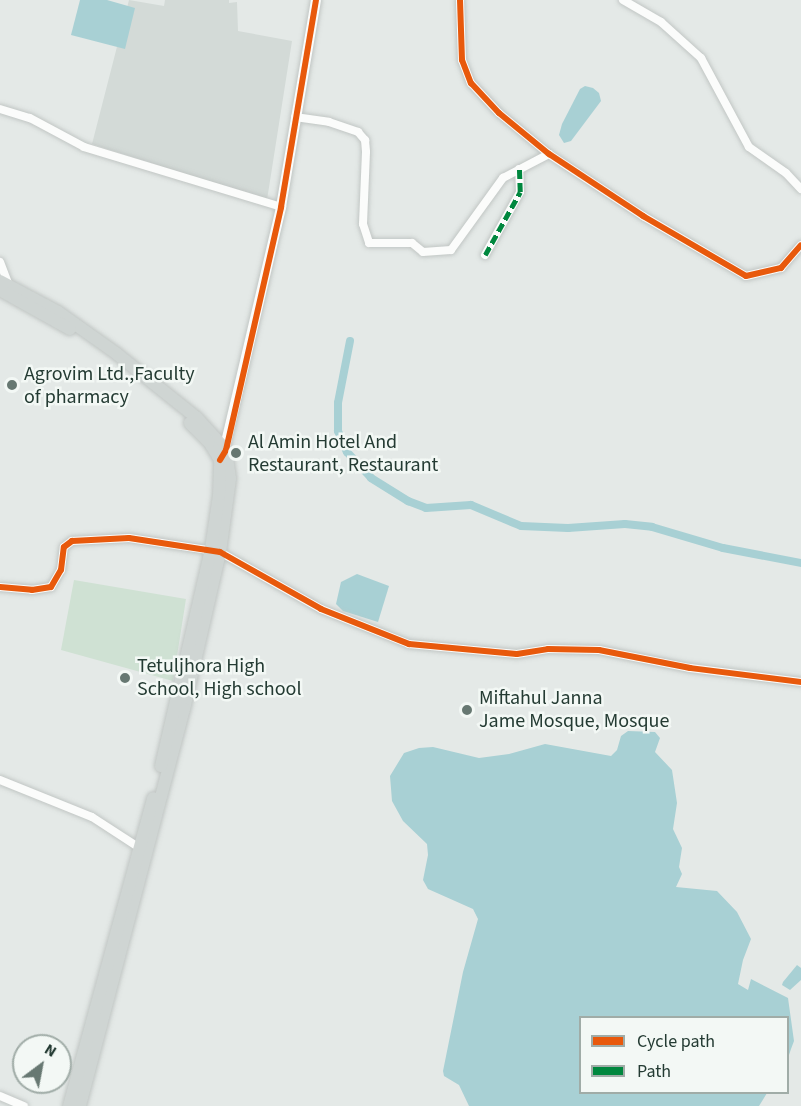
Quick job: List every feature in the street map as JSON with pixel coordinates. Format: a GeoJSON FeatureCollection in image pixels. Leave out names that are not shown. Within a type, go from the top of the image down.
{"type":"FeatureCollection","features":[{"type":"Feature","properties":{"kind":"main road"},"geometry":{"type":"LineString","coordinates":[[3,285],[58,312],[117,354],[197,418],[223,455],[231,479],[144,849],[80,1106]]}},
{"type":"Feature","properties":{"kind":"main road"},"geometry":{"type":"LineString","coordinates":[[69,1106],[144,849]]}},
{"type":"Feature","properties":{"kind":"street"},"geometry":{"type":"LineString","coordinates":[[223,455],[281,207],[316,0]]}},
{"type":"Feature","properties":{"kind":"street"},"geometry":{"type":"LineString","coordinates":[[460,0],[462,60],[471,83],[499,113],[549,154],[643,216],[746,276],[781,268],[801,245]]}},
{"type":"Feature","properties":{"kind":"street"},"geometry":{"type":"LineString","coordinates":[[623,0],[661,22],[701,58],[749,147],[786,173],[801,189]]}},
{"type":"Feature","properties":{"kind":"street"},"geometry":{"type":"LineString","coordinates":[[0,109],[30,118],[84,147],[281,207]]}},
{"type":"Feature","properties":{"kind":"street"},"geometry":{"type":"LineString","coordinates":[[295,117],[347,127],[358,132],[365,140],[363,224],[369,243],[412,243],[423,252],[451,250],[490,192],[503,178],[549,154]]}},
{"type":"Feature","properties":{"kind":"street"},"geometry":{"type":"LineString","coordinates":[[485,255],[520,192],[519,169]]}},
{"type":"Feature","properties":{"kind":"street"},"geometry":{"type":"LineString","coordinates":[[0,262],[3,285]]}},
{"type":"Feature","properties":{"kind":"street"},"geometry":{"type":"LineString","coordinates":[[0,587],[32,590],[51,587],[61,570],[64,547],[72,541],[129,538],[215,550],[267,576],[321,609],[409,644],[517,654],[559,648],[600,650],[690,668],[801,682]]}},
{"type":"Feature","properties":{"kind":"street"},"geometry":{"type":"LineString","coordinates":[[0,780],[92,817],[144,849]]}},
{"type":"Feature","properties":{"kind":"street"},"geometry":{"type":"LineString","coordinates":[[0,1096],[24,1106]]}},
{"type":"Feature","properties":{"kind":"shaded area"},"geometry":{"type":"Polygon","coordinates":[[[129,0],[164,6],[165,0],[237,2],[238,31],[292,41],[267,200],[92,144],[129,0]]]}},
{"type":"Feature","properties":{"kind":"green space"},"geometry":{"type":"Polygon","coordinates":[[[74,580],[186,599],[173,681],[61,650],[74,580]]]}},
{"type":"Feature","properties":{"kind":"water"},"geometry":{"type":"Polygon","coordinates":[[[80,0],[107,0],[135,8],[125,49],[71,35],[80,0]]]}},
{"type":"Feature","properties":{"kind":"water"},"geometry":{"type":"Polygon","coordinates":[[[585,86],[599,93],[601,101],[571,141],[564,143],[559,135],[562,124],[580,89],[585,86]]]}},
{"type":"Feature","properties":{"kind":"water"},"geometry":{"type":"Polygon","coordinates":[[[357,574],[389,586],[378,622],[343,611],[336,604],[341,582],[357,574]]]}},
{"type":"Feature","properties":{"kind":"water"},"geometry":{"type":"Polygon","coordinates":[[[628,731],[655,732],[660,738],[655,752],[672,770],[677,803],[673,829],[682,848],[679,867],[682,874],[676,887],[717,891],[737,912],[751,939],[743,960],[738,984],[748,990],[751,979],[788,998],[794,1041],[789,1055],[789,1016],[579,1016],[579,1094],[766,1094],[759,1106],[469,1106],[459,1085],[444,1076],[443,1071],[463,972],[478,919],[473,909],[428,889],[423,880],[428,855],[427,844],[403,821],[392,801],[390,776],[404,753],[419,748],[433,747],[479,758],[509,754],[545,744],[611,756],[617,750],[621,736],[628,731]]]}},
{"type":"Feature","properties":{"kind":"water"},"geometry":{"type":"Polygon","coordinates":[[[797,965],[801,968],[801,980],[790,990],[782,985],[797,965]]]}},
{"type":"Feature","properties":{"kind":"waterway"},"geometry":{"type":"LineString","coordinates":[[350,341],[338,403],[338,431],[347,452],[371,478],[408,501],[426,508],[471,505],[521,526],[568,528],[625,524],[652,527],[723,548],[801,563]]}},
{"type":"Feature","properties":{"kind":"marked path"},"geometry":{"type":"LineString","coordinates":[[485,255],[520,192],[519,169]]}},
{"type":"Feature","properties":{"kind":"cycle path"},"geometry":{"type":"LineString","coordinates":[[220,460],[226,450],[281,207],[316,0]]}},
{"type":"Feature","properties":{"kind":"cycle path"},"geometry":{"type":"LineString","coordinates":[[460,0],[462,60],[471,83],[499,113],[549,154],[643,216],[746,276],[781,268],[801,245]]}},
{"type":"Feature","properties":{"kind":"cycle path"},"geometry":{"type":"LineString","coordinates":[[0,587],[32,590],[51,587],[61,570],[64,547],[72,541],[129,538],[220,552],[321,609],[409,644],[517,654],[548,649],[599,650],[690,668],[801,682]]}},
{"type":"Feature","properties":{"kind":"place","name":"Agrovim Ltd.,Faculty of pharmacy"},"geometry":{"type":"Point","coordinates":[12,385]}},
{"type":"Feature","properties":{"kind":"place","name":"Al Amin Hotel And Restaurant, Restaurant"},"geometry":{"type":"Point","coordinates":[236,453]}},
{"type":"Feature","properties":{"kind":"place","name":"Tetuljhora High School, High school"},"geometry":{"type":"Point","coordinates":[125,678]}},
{"type":"Feature","properties":{"kind":"place","name":"Miftahul Janna Jame Mosque, Mosque"},"geometry":{"type":"Point","coordinates":[467,710]}}]}
